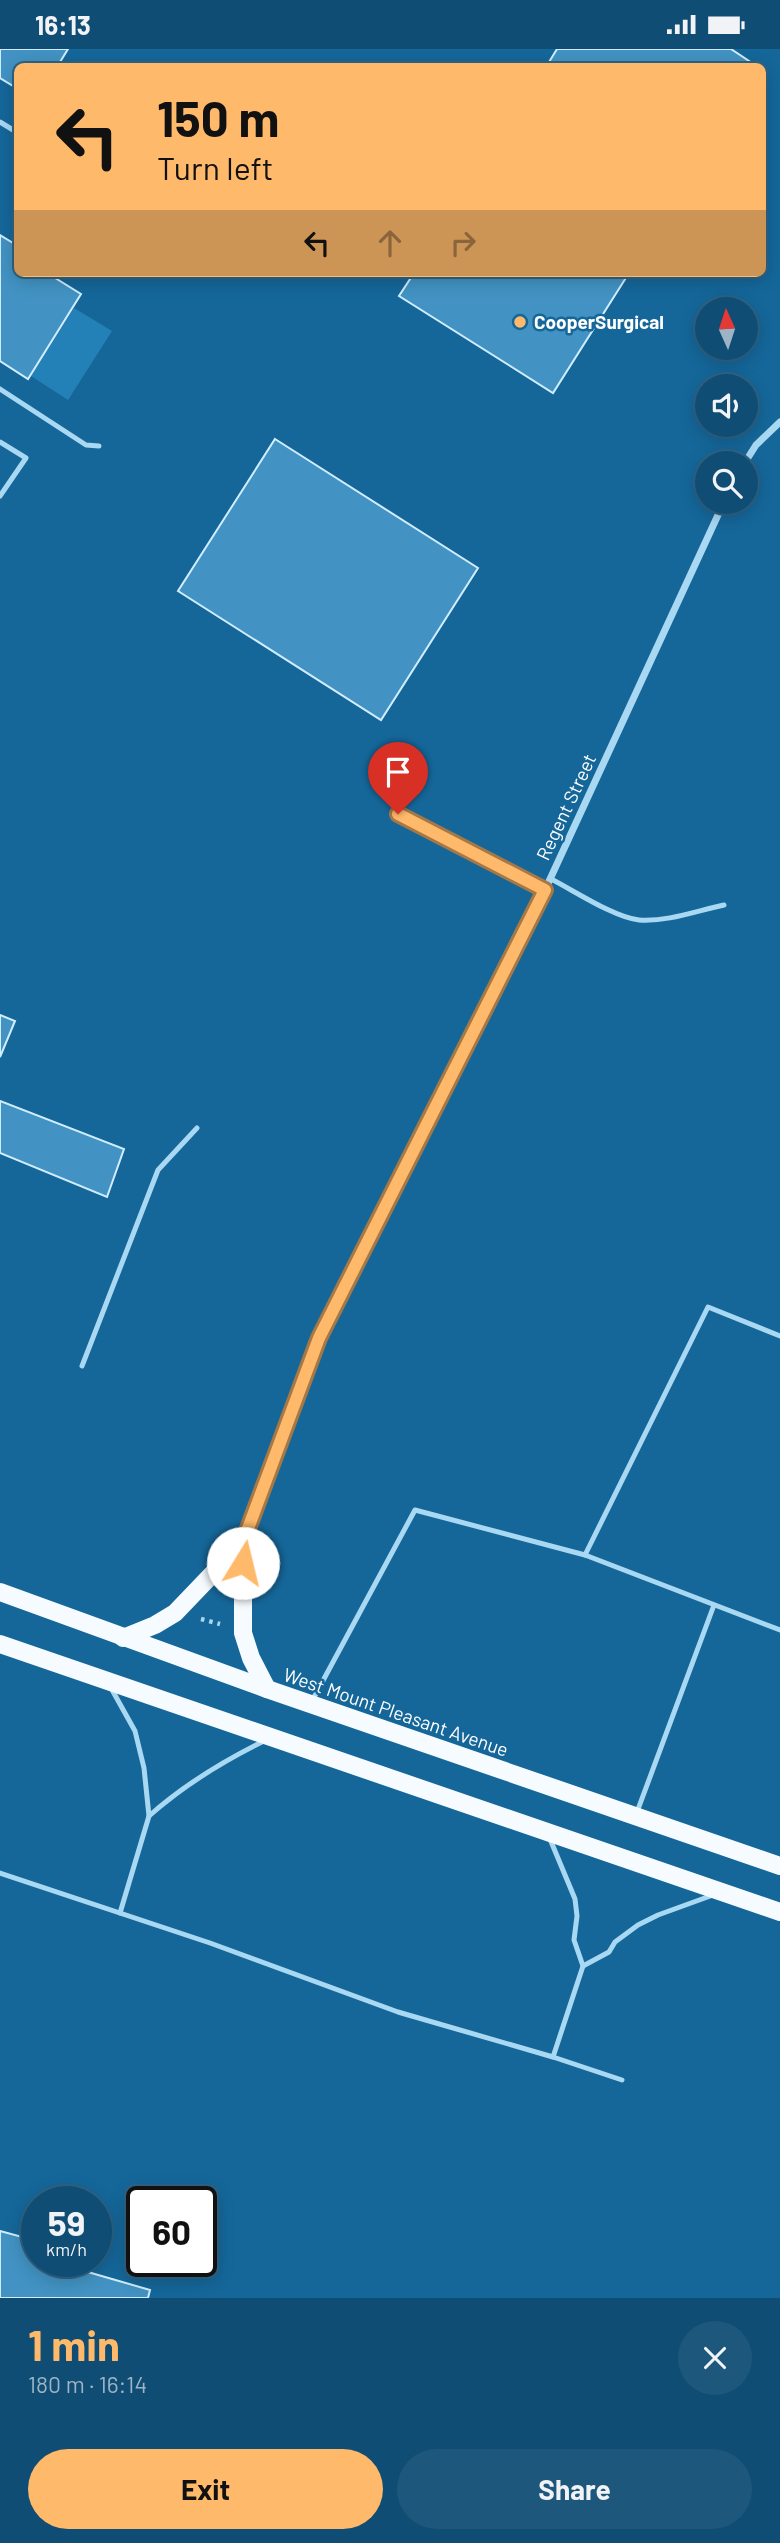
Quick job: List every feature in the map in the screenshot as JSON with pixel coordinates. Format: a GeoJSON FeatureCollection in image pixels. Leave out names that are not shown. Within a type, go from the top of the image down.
{"type":"FeatureCollection","features":[{"type":"Feature","properties":{"kind":"main road"},"geometry":{"type":"LineString","coordinates":[[123,1639],[175,1613],[243,1542]]}},
{"type":"Feature","properties":{"kind":"main road"},"geometry":{"type":"LineString","coordinates":[[243,1542],[243,1633],[251,1658],[267,1689]]}},
{"type":"Feature","properties":{"kind":"main road","name":"West Mount Pleasant Avenue"},"geometry":{"type":"LineString","coordinates":[[0,1592],[123,1639],[780,1867]]}},
{"type":"Feature","properties":{"kind":"main road"},"geometry":{"type":"LineString","coordinates":[[0,1644],[780,1912]]}},
{"type":"Feature","properties":{"kind":"street"},"geometry":{"type":"LineString","coordinates":[[752,451],[780,422]]}},
{"type":"Feature","properties":{"kind":"street","name":"Regent Street"},"geometry":{"type":"LineString","coordinates":[[243,1542],[319,1338],[551,879],[718,514]]}},
{"type":"Feature","properties":{"kind":"lane"},"geometry":{"type":"LineString","coordinates":[[0,389],[86,445],[99,446]]}},
{"type":"Feature","properties":{"kind":"lane"},"geometry":{"type":"LineString","coordinates":[[0,442],[26,458],[0,496]]}},
{"type":"Feature","properties":{"kind":"lane"},"geometry":{"type":"LineString","coordinates":[[398,814],[545,890]]}},
{"type":"Feature","properties":{"kind":"lane"},"geometry":{"type":"LineString","coordinates":[[551,879],[636,920],[659,919],[724,905]]}},
{"type":"Feature","properties":{"kind":"lane"},"geometry":{"type":"LineString","coordinates":[[82,1366],[158,1170],[197,1128]]}},
{"type":"Feature","properties":{"kind":"lane"},"geometry":{"type":"LineString","coordinates":[[585,1555],[708,1307],[780,1336]]}},
{"type":"Feature","properties":{"kind":"lane"},"geometry":{"type":"LineString","coordinates":[[311,1704],[415,1510],[585,1555],[780,1630]]}},
{"type":"Feature","properties":{"kind":"lane"},"geometry":{"type":"LineString","coordinates":[[635,1818],[714,1605]]}},
{"type":"Feature","properties":{"kind":"lane"},"geometry":{"type":"LineString","coordinates":[[108,1682],[135,1731],[144,1767],[149,1816],[120,1913]]}},
{"type":"Feature","properties":{"kind":"lane"},"geometry":{"type":"LineString","coordinates":[[149,1816],[177,1791],[222,1761],[271,1738]]}},
{"type":"Feature","properties":{"kind":"lane"},"geometry":{"type":"LineString","coordinates":[[548,1834],[575,1899],[577,1916],[574,1940],[583,1966],[553,2057]]}},
{"type":"Feature","properties":{"kind":"lane"},"geometry":{"type":"LineString","coordinates":[[0,1874],[306,1976],[398,2012],[622,2080]]}},
{"type":"Feature","properties":{"kind":"lane"},"geometry":{"type":"LineString","coordinates":[[583,1966],[608,1952],[615,1942],[638,1925],[722,1892]]}},
{"type":"Feature","properties":{"kind":"shaded area"},"geometry":{"type":"Polygon","coordinates":[[[74,308],[112,331],[68,400],[31,376],[74,308]]]}},
{"type":"Feature","properties":{"kind":"building"},"geometry":{"type":"Polygon","coordinates":[[[0,49],[68,49],[59,63],[14,63],[14,87],[0,78],[0,49]]]}},
{"type":"Feature","properties":{"kind":"building"},"geometry":{"type":"Polygon","coordinates":[[[557,49],[731,49],[752,63],[548,63],[557,49]]]}},
{"type":"Feature","properties":{"kind":"building"},"geometry":{"type":"Polygon","coordinates":[[[0,235],[14,244],[14,277],[53,277],[81,294],[28,379],[0,361],[0,235]]]}},
{"type":"Feature","properties":{"kind":"building"},"geometry":{"type":"Polygon","coordinates":[[[411,277],[626,277],[553,393],[399,296],[411,277]]]}},
{"type":"Feature","properties":{"kind":"building"},"geometry":{"type":"Polygon","coordinates":[[[275,439],[478,568],[381,720],[178,591],[275,439]]]}},
{"type":"Feature","properties":{"kind":"building"},"geometry":{"type":"Polygon","coordinates":[[[0,1015],[15,1021],[0,1057],[0,1015]]]}},
{"type":"Feature","properties":{"kind":"building"},"geometry":{"type":"Polygon","coordinates":[[[0,1101],[124,1149],[107,1197],[0,1153],[0,1101]]]}},
{"type":"Feature","properties":{"kind":"building"},"geometry":{"type":"Polygon","coordinates":[[[0,2231],[21,2237],[21,2277],[105,2277],[150,2290],[148,2298],[0,2298],[0,2231]]]}},
{"type":"Feature","properties":{"kind":"place","name":"CooperSurgical"},"geometry":{"type":"Point","coordinates":[520,322]}},
{"type":"Feature","properties":{"kind":"route"},"geometry":{"type":"LineString","coordinates":[[243,1563],[243,1542],[319,1338],[545,890],[398,814]]}}]}
